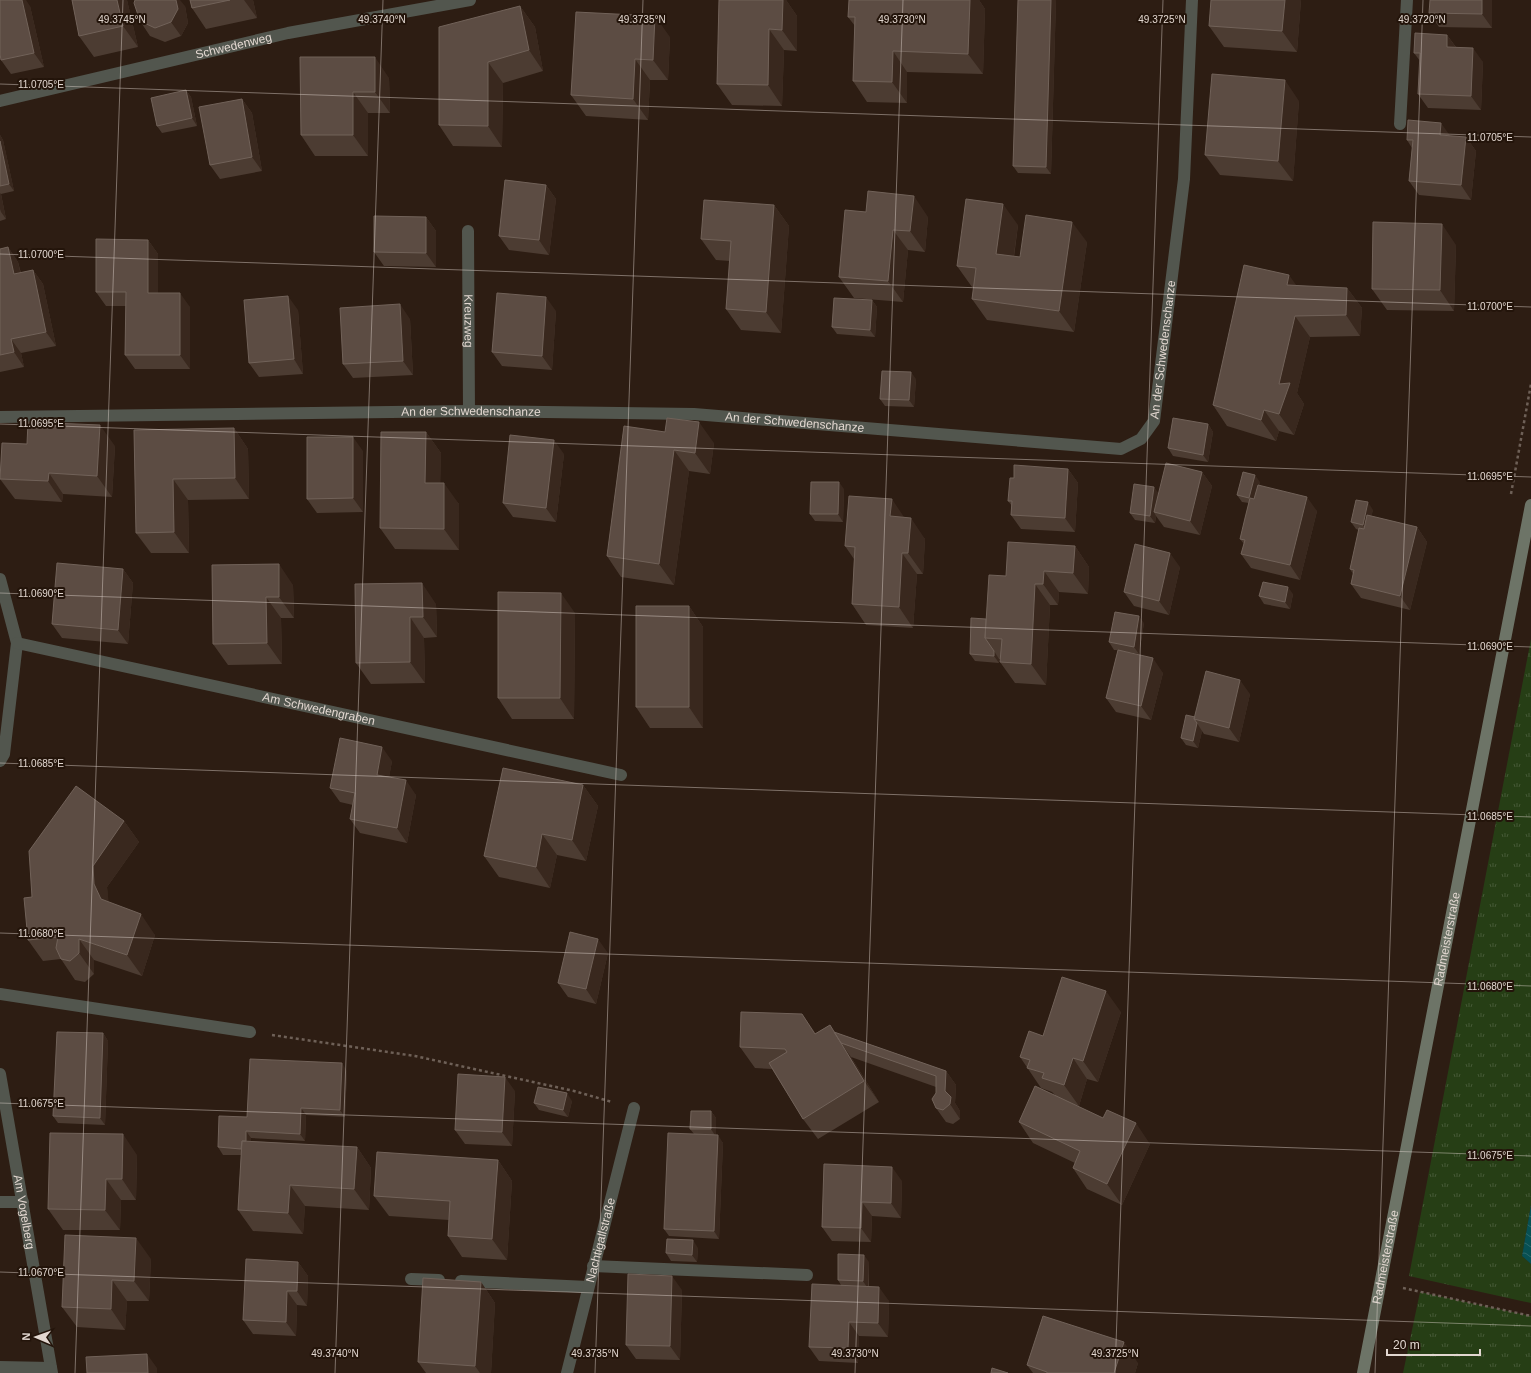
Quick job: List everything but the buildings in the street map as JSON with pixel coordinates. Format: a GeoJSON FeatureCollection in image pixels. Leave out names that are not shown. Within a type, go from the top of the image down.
{"type":"FeatureCollection","features":[{"type":"Feature","properties":{"kind":"street","name":"Schwedenweg"},"geometry":{"type":"LineString","coordinates":[[0,101],[288,33],[470,0]]}},
{"type":"Feature","properties":{"kind":"street","name":"An der Schwedenschanze"},"geometry":{"type":"LineString","coordinates":[[0,417],[469,411],[694,414],[1121,450],[1140,439],[1154,421],[1184,179],[1192,0]]}},
{"type":"Feature","properties":{"kind":"street"},"geometry":{"type":"LineString","coordinates":[[1400,124],[1407,0]]}},
{"type":"Feature","properties":{"kind":"street","name":"Kreuzweg"},"geometry":{"type":"LineString","coordinates":[[468,231],[469,411]]}},
{"type":"Feature","properties":{"kind":"street","name":"Radmeisterstraße"},"geometry":{"type":"LineString","coordinates":[[1363,1373],[1531,505]]}},
{"type":"Feature","properties":{"kind":"street"},"geometry":{"type":"LineString","coordinates":[[0,579],[17,643],[4,754],[0,761]]}},
{"type":"Feature","properties":{"kind":"street","name":"Am Schwedengraben"},"geometry":{"type":"LineString","coordinates":[[17,643],[621,775]]}},
{"type":"Feature","properties":{"kind":"street"},"geometry":{"type":"LineString","coordinates":[[0,994],[250,1032]]}},
{"type":"Feature","properties":{"kind":"street","name":"Am Vogelberg"},"geometry":{"type":"LineString","coordinates":[[0,1074],[51,1370]]}},
{"type":"Feature","properties":{"kind":"street","name":"Nachtigallstraße"},"geometry":{"type":"LineString","coordinates":[[567,1373],[634,1108]]}},
{"type":"Feature","properties":{"kind":"street"},"geometry":{"type":"LineString","coordinates":[[0,1202],[23,1202]]}},
{"type":"Feature","properties":{"kind":"street"},"geometry":{"type":"LineString","coordinates":[[593,1266],[807,1275]]}},
{"type":"Feature","properties":{"kind":"street"},"geometry":{"type":"LineString","coordinates":[[411,1279],[588,1287]]}},
{"type":"Feature","properties":{"kind":"street"},"geometry":{"type":"LineString","coordinates":[[0,1367],[51,1370]]}},
{"type":"Feature","properties":{"kind":"path"},"geometry":{"type":"LineString","coordinates":[[1510,502],[1531,384]]}},
{"type":"Feature","properties":{"kind":"path"},"geometry":{"type":"LineString","coordinates":[[250,1032],[415,1056],[574,1091],[634,1108]]}},
{"type":"Feature","properties":{"kind":"path"},"geometry":{"type":"LineString","coordinates":[[1381,1283],[1531,1316]]}},
{"type":"Feature","properties":{"kind":"green space"},"geometry":{"type":"Polygon","coordinates":[[[1531,639],[1531,1205],[1522,1256],[1531,1264],[1531,1303],[1409,1276],[1531,639]]]}},
{"type":"Feature","properties":{"kind":"green space"},"geometry":{"type":"Polygon","coordinates":[[[1420,1292],[1531,1316],[1531,1373],[1403,1373],[1420,1292]]]}},
{"type":"Feature","properties":{"kind":"water"},"geometry":{"type":"Polygon","coordinates":[[[1531,1205],[1531,1264],[1522,1256],[1531,1205]]]}}]}
